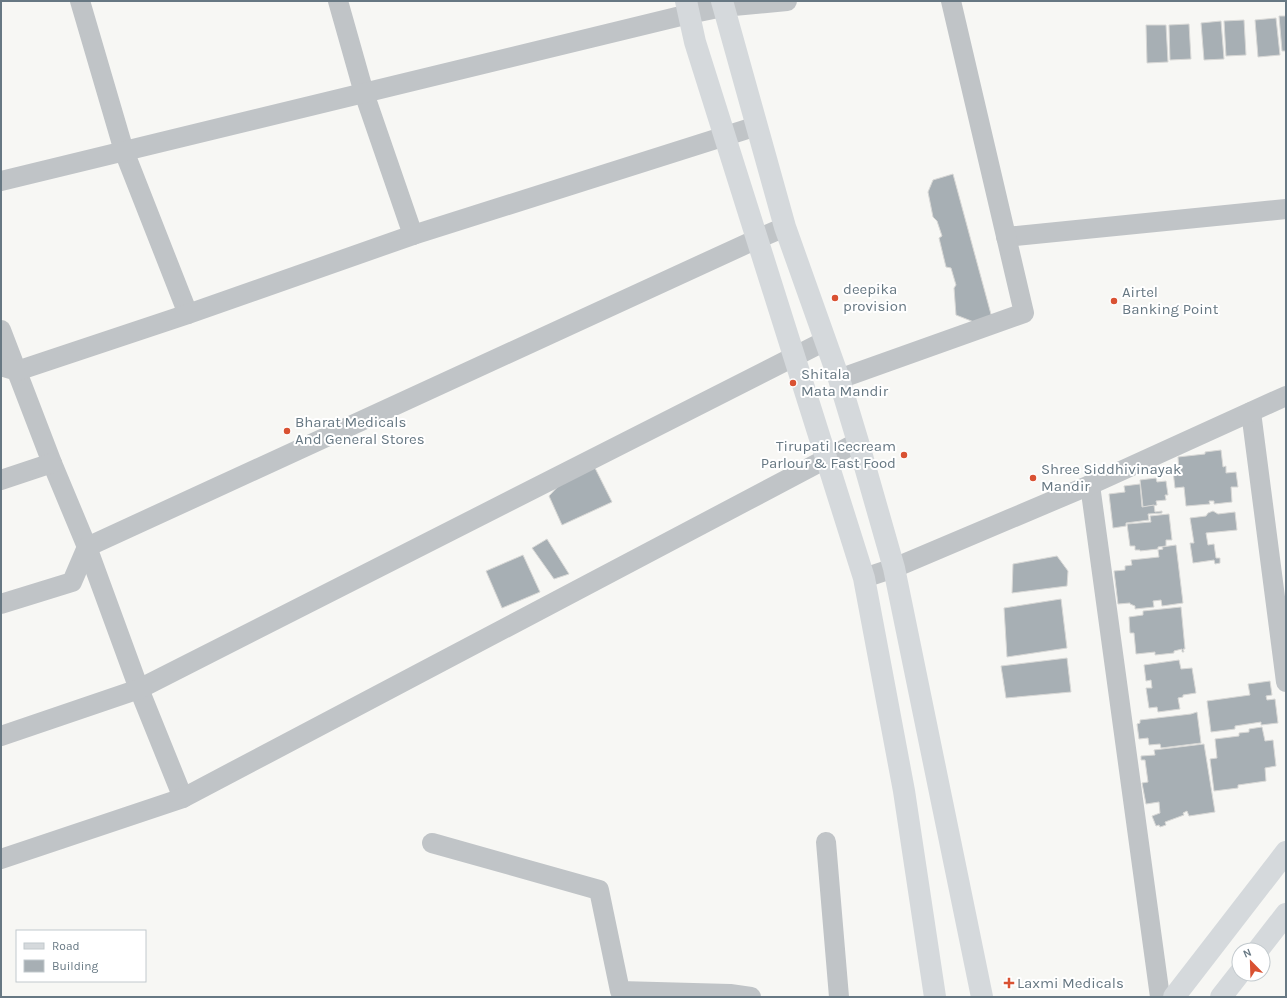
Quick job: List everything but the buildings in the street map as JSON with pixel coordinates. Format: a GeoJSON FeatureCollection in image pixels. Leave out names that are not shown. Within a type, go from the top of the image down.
{"type":"FeatureCollection","features":[{"type":"Feature","properties":{"kind":"street"},"geometry":{"type":"LineString","coordinates":[[80,1],[124,151],[188,314]]}},
{"type":"Feature","properties":{"kind":"street"},"geometry":{"type":"LineString","coordinates":[[338,1],[364,93],[413,235]]}},
{"type":"Feature","properties":{"kind":"street"},"geometry":{"type":"LineString","coordinates":[[1,181],[364,93],[687,7],[787,1]]}},
{"type":"Feature","properties":{"kind":"street"},"geometry":{"type":"LineString","coordinates":[[839,380],[1024,313],[951,1]]}},
{"type":"Feature","properties":{"kind":"street"},"geometry":{"type":"LineString","coordinates":[[723,4],[785,227],[839,380],[894,568],[982,997]]}},
{"type":"Feature","properties":{"kind":"street"},"geometry":{"type":"LineString","coordinates":[[687,7],[695,42],[864,578],[904,791],[935,997]]}},
{"type":"Feature","properties":{"kind":"street"},"geometry":{"type":"LineString","coordinates":[[9,368],[188,314],[413,235],[757,126]]}},
{"type":"Feature","properties":{"kind":"street"},"geometry":{"type":"LineString","coordinates":[[1006,237],[1286,209]]}},
{"type":"Feature","properties":{"kind":"street"},"geometry":{"type":"LineString","coordinates":[[1,604],[72,582],[87,547],[785,227]]}},
{"type":"Feature","properties":{"kind":"street"},"geometry":{"type":"LineString","coordinates":[[1,330],[9,368],[52,463],[87,547],[139,690],[183,798]]}},
{"type":"Feature","properties":{"kind":"street"},"geometry":{"type":"LineString","coordinates":[[1,736],[139,690],[826,341]]}},
{"type":"Feature","properties":{"kind":"street"},"geometry":{"type":"LineString","coordinates":[[864,578],[894,568],[1090,485],[1286,396]]}},
{"type":"Feature","properties":{"kind":"street"},"geometry":{"type":"LineString","coordinates":[[1251,412],[1286,682]]}},
{"type":"Feature","properties":{"kind":"street"},"geometry":{"type":"LineString","coordinates":[[1,860],[183,798],[858,442]]}},
{"type":"Feature","properties":{"kind":"street"},"geometry":{"type":"LineString","coordinates":[[1,480],[52,463]]}},
{"type":"Feature","properties":{"kind":"street"},"geometry":{"type":"LineString","coordinates":[[1090,485],[1160,997]]}},
{"type":"Feature","properties":{"kind":"street"},"geometry":{"type":"LineString","coordinates":[[826,842],[839,997]]}},
{"type":"Feature","properties":{"kind":"street"},"geometry":{"type":"LineString","coordinates":[[432,843],[599,890],[620,991],[730,994],[751,997]]}},
{"type":"Feature","properties":{"kind":"street"},"geometry":{"type":"LineString","coordinates":[[1174,997],[1286,852]]}},
{"type":"Feature","properties":{"kind":"street"},"geometry":{"type":"LineString","coordinates":[[1264,942],[1286,914]]}},
{"type":"Feature","properties":{"kind":"street"},"geometry":{"type":"LineString","coordinates":[[1221,997],[1233,982]]}},
{"type":"Feature","properties":{"kind":"place","name":"deepika provision"},"geometry":{"type":"Point","coordinates":[835,298]}},
{"type":"Feature","properties":{"kind":"place","name":"Airtel Banking Point"},"geometry":{"type":"Point","coordinates":[1114,301]}},
{"type":"Feature","properties":{"kind":"place","name":"Shitala Mata Mandir"},"geometry":{"type":"Point","coordinates":[793,383]}},
{"type":"Feature","properties":{"kind":"place","name":"Bharat Medicals And General Stores"},"geometry":{"type":"Point","coordinates":[287,431]}},
{"type":"Feature","properties":{"kind":"place","name":"Tirupati Icecream Parlour & Fast Food"},"geometry":{"type":"Point","coordinates":[904,455]}},
{"type":"Feature","properties":{"kind":"place","name":"Shree Siddhivinayak Mandir"},"geometry":{"type":"Point","coordinates":[1033,478]}},
{"type":"Feature","properties":{"kind":"place","name":"Laxmi Medicals"},"geometry":{"type":"Point","coordinates":[1009,983]}}]}
